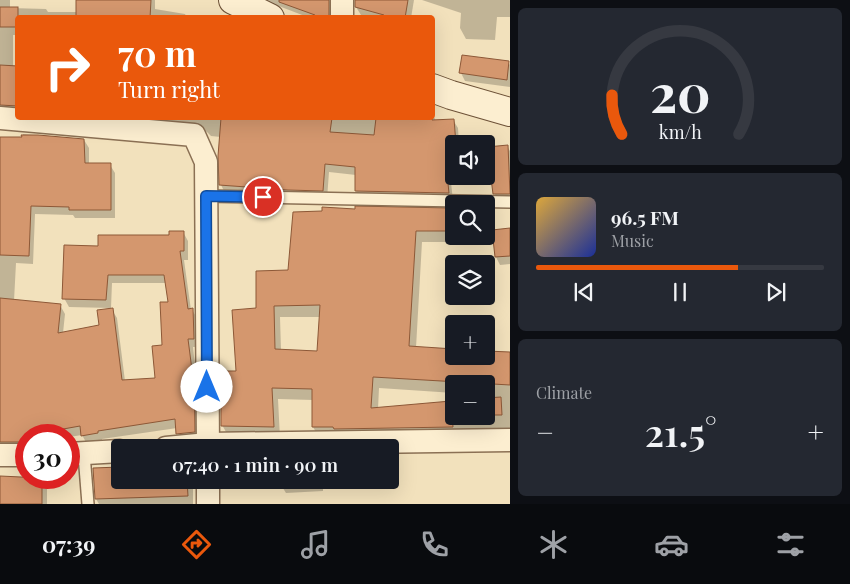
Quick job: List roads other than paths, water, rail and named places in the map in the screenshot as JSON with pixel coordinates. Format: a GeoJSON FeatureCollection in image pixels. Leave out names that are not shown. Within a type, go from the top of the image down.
{"type":"FeatureCollection","features":[{"type":"Feature","properties":{"kind":"main road"},"geometry":{"type":"LineString","coordinates":[[233,0],[264,15]]}},
{"type":"Feature","properties":{"kind":"main road"},"geometry":{"type":"LineString","coordinates":[[435,89],[510,112]]}},
{"type":"Feature","properties":{"kind":"street"},"geometry":{"type":"LineString","coordinates":[[342,0],[342,15]]}},
{"type":"Feature","properties":{"kind":"street"},"geometry":{"type":"LineString","coordinates":[[0,118],[15,119]]}},
{"type":"Feature","properties":{"kind":"street"},"geometry":{"type":"LineString","coordinates":[[23,120],[194,135],[206,162],[208,439]]}},
{"type":"Feature","properties":{"kind":"street"},"geometry":{"type":"LineString","coordinates":[[399,442],[510,440]]}},
{"type":"Feature","properties":{"kind":"street"},"geometry":{"type":"LineString","coordinates":[[80,454],[111,452]]}},
{"type":"Feature","properties":{"kind":"street"},"geometry":{"type":"LineString","coordinates":[[0,455],[15,454]]}},
{"type":"Feature","properties":{"kind":"street"},"geometry":{"type":"LineString","coordinates":[[208,489],[208,504]]}},
{"type":"Feature","properties":{"kind":"lane"},"geometry":{"type":"LineString","coordinates":[[206,196],[510,202]]}},
{"type":"Feature","properties":{"kind":"lane"},"geometry":{"type":"LineString","coordinates":[[80,468],[88,504]]}}]}
